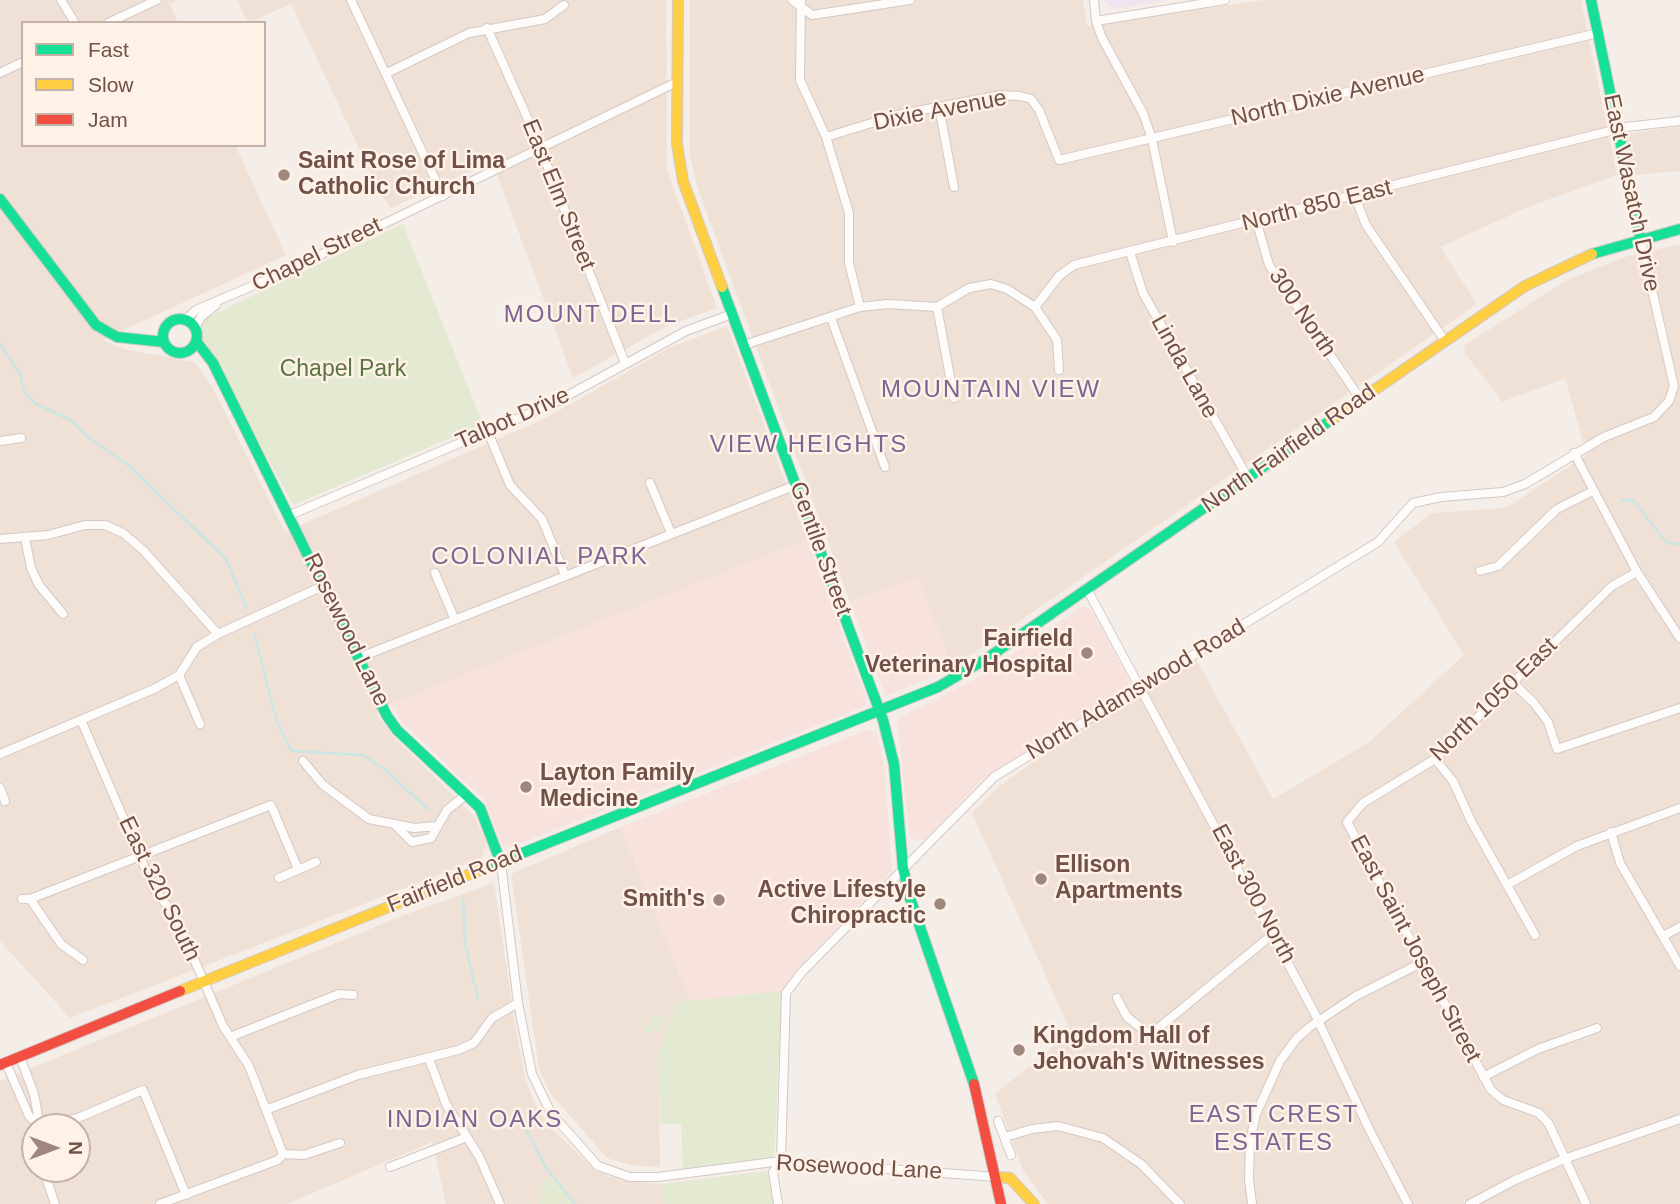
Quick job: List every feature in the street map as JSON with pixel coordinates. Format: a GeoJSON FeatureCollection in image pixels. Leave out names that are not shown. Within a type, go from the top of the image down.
{"type":"FeatureCollection","features":[{"type":"Feature","properties":{"kind":"street"},"geometry":{"type":"LineString","coordinates":[[61,0],[74,21]]}},
{"type":"Feature","properties":{"kind":"street"},"geometry":{"type":"LineString","coordinates":[[112,21],[157,0]]}},
{"type":"Feature","properties":{"kind":"street"},"geometry":{"type":"LineString","coordinates":[[351,0],[443,196]]}},
{"type":"Feature","properties":{"kind":"street","name":"Gentile Street"},"geometry":{"type":"LineString","coordinates":[[678,0],[677,144],[681,174],[880,711],[894,764],[903,868],[922,936],[967,1057],[997,1177],[1001,1204]]}},
{"type":"Feature","properties":{"kind":"street"},"geometry":{"type":"LineString","coordinates":[[792,0],[801,4],[812,15],[910,0]]}},
{"type":"Feature","properties":{"kind":"street"},"geometry":{"type":"LineString","coordinates":[[1094,0],[1096,21],[1143,113],[1152,139],[1173,242]]}},
{"type":"Feature","properties":{"kind":"street"},"geometry":{"type":"LineString","coordinates":[[1096,21],[1225,0]]}},
{"type":"Feature","properties":{"kind":"street","name":"East Wasatch Drive"},"geometry":{"type":"LineString","coordinates":[[1591,0],[1616,130],[1677,386]]}},
{"type":"Feature","properties":{"kind":"street"},"geometry":{"type":"LineString","coordinates":[[801,4],[800,80],[826,137],[849,213],[849,263],[860,307]]}},
{"type":"Feature","properties":{"kind":"street"},"geometry":{"type":"LineString","coordinates":[[387,73],[469,33],[545,19],[564,5]]}},
{"type":"Feature","properties":{"kind":"street","name":"East Elm Street"},"geometry":{"type":"LineString","coordinates":[[487,28],[541,150],[625,363]]}},
{"type":"Feature","properties":{"kind":"street","name":"North Dixie Avenue"},"geometry":{"type":"LineString","coordinates":[[1059,160],[1598,33]]}},
{"type":"Feature","properties":{"kind":"street"},"geometry":{"type":"LineString","coordinates":[[0,73],[21,63]]}},
{"type":"Feature","properties":{"kind":"street","name":"Chapel Street"},"geometry":{"type":"LineString","coordinates":[[186,320],[195,310],[541,150],[677,82]]}},
{"type":"Feature","properties":{"kind":"street","name":"Dixie Avenue"},"geometry":{"type":"LineString","coordinates":[[826,137],[901,114],[1001,95],[1031,99],[1039,110],[1059,160]]}},
{"type":"Feature","properties":{"kind":"street"},"geometry":{"type":"LineString","coordinates":[[939,107],[954,187]]}},
{"type":"Feature","properties":{"kind":"street","name":"North 850 East"},"geometry":{"type":"LineString","coordinates":[[1035,307],[1059,276],[1074,265],[1616,130],[1680,121]]}},
{"type":"Feature","properties":{"kind":"street"},"geometry":{"type":"LineString","coordinates":[[1355,197],[1366,225],[1445,341]]}},
{"type":"Feature","properties":{"kind":"street"},"geometry":{"type":"LineString","coordinates":[[0,199],[96,325],[117,338],[137,341],[163,338]]}},
{"type":"Feature","properties":{"kind":"street","name":"300 North"},"geometry":{"type":"LineString","coordinates":[[1256,220],[1269,265],[1361,400]]}},
{"type":"Feature","properties":{"kind":"street","name":"North Fairfield Road"},"geometry":{"type":"LineString","coordinates":[[912,698],[974,667],[1445,341],[1550,272],[1600,250],[1640,237],[1680,229]]}},
{"type":"Feature","properties":{"kind":"street","name":"Linda Lane"},"geometry":{"type":"LineString","coordinates":[[1130,252],[1143,293],[1248,478]]}},
{"type":"Feature","properties":{"kind":"street"},"geometry":{"type":"LineString","coordinates":[[744,345],[860,307],[888,303],[937,307],[969,288],[991,284],[1007,289],[1035,307],[1057,340],[1059,370]]}},
{"type":"Feature","properties":{"kind":"street","name":"Chapel Street"},"geometry":{"type":"LineString","coordinates":[[195,328],[201,317],[221,300]]}},
{"type":"Feature","properties":{"kind":"street"},"geometry":{"type":"LineString","coordinates":[[937,307],[954,398]]}},
{"type":"Feature","properties":{"kind":"street","name":"Talbot Drive"},"geometry":{"type":"LineString","coordinates":[[290,515],[552,404],[686,331],[732,314]]}},
{"type":"Feature","properties":{"kind":"street"},"geometry":{"type":"LineString","coordinates":[[831,318],[885,467]]}},
{"type":"Feature","properties":{"kind":"street"},"geometry":{"type":"LineString","coordinates":[[186,320],[195,328],[196,341],[185,353],[173,352],[163,338],[173,321],[186,320]]}},
{"type":"Feature","properties":{"kind":"street","name":"Rosewood Lane"},"geometry":{"type":"LineString","coordinates":[[196,341],[218,374],[325,585],[358,658],[397,730],[480,808],[500,863]]}},
{"type":"Feature","properties":{"kind":"street","name":"Rosewood Lane"},"geometry":{"type":"LineString","coordinates":[[185,353],[193,354],[218,374]]}},
{"type":"Feature","properties":{"kind":"street","name":"North Adamswood Road"},"geometry":{"type":"LineString","coordinates":[[778,1204],[773,1172],[781,1161],[786,993],[802,972],[994,776],[1378,542],[1413,503],[1441,497],[1503,492],[1525,484],[1574,453],[1654,417],[1669,401],[1677,386]]}},
{"type":"Feature","properties":{"kind":"street"},"geometry":{"type":"LineString","coordinates":[[488,432],[510,485],[542,519],[565,575]]}},
{"type":"Feature","properties":{"kind":"street"},"geometry":{"type":"LineString","coordinates":[[0,441],[21,438]]}},
{"type":"Feature","properties":{"kind":"street"},"geometry":{"type":"LineString","coordinates":[[1574,453],[1637,572],[1680,638]]}},
{"type":"Feature","properties":{"kind":"street"},"geometry":{"type":"LineString","coordinates":[[650,483],[671,533]]}},
{"type":"Feature","properties":{"kind":"street"},"geometry":{"type":"LineString","coordinates":[[358,658],[796,485]]}},
{"type":"Feature","properties":{"kind":"street"},"geometry":{"type":"LineString","coordinates":[[1480,571],[1498,566],[1558,509],[1593,491]]}},
{"type":"Feature","properties":{"kind":"street"},"geometry":{"type":"LineString","coordinates":[[0,539],[25,538],[85,525],[105,525],[123,533],[144,550],[218,634]]}},
{"type":"Feature","properties":{"kind":"street"},"geometry":{"type":"LineString","coordinates":[[25,538],[35,576],[63,614]]}},
{"type":"Feature","properties":{"kind":"street","name":"North 1050 East"},"geometry":{"type":"LineString","coordinates":[[1347,822],[1363,803],[1435,759],[1612,586],[1637,572]]}},
{"type":"Feature","properties":{"kind":"street"},"geometry":{"type":"LineString","coordinates":[[435,573],[455,620]]}},
{"type":"Feature","properties":{"kind":"street"},"geometry":{"type":"LineString","coordinates":[[0,754],[154,690],[179,675],[198,648],[218,634],[325,585]]}},
{"type":"Feature","properties":{"kind":"street","name":"East 300 North"},"geometry":{"type":"LineString","coordinates":[[1087,589],[1319,1021],[1370,1131],[1408,1204]]}},
{"type":"Feature","properties":{"kind":"street"},"geometry":{"type":"LineString","coordinates":[[179,675],[200,724]]}},
{"type":"Feature","properties":{"kind":"street"},"geometry":{"type":"LineString","coordinates":[[1513,683],[1534,703],[1548,722],[1557,749],[1680,708]]}},
{"type":"Feature","properties":{"kind":"street","name":"Fairfield Road"},"geometry":{"type":"LineString","coordinates":[[3,1064],[454,879],[912,698]]}},
{"type":"Feature","properties":{"kind":"street","name":"East 320 South"},"geometry":{"type":"LineString","coordinates":[[81,720],[154,889],[181,926],[230,1037],[250,1066],[283,1154]]}},
{"type":"Feature","properties":{"kind":"street"},"geometry":{"type":"LineString","coordinates":[[1435,759],[1453,781],[1535,935]]}},
{"type":"Feature","properties":{"kind":"street"},"geometry":{"type":"LineString","coordinates":[[303,761],[341,800],[369,819],[414,828],[437,826]]}},
{"type":"Feature","properties":{"kind":"street"},"geometry":{"type":"LineString","coordinates":[[0,788],[5,801]]}},
{"type":"Feature","properties":{"kind":"street"},"geometry":{"type":"LineString","coordinates":[[395,825],[412,842],[431,838],[447,810],[466,795]]}},
{"type":"Feature","properties":{"kind":"street"},"geometry":{"type":"LineString","coordinates":[[83,960],[61,944],[26,899],[271,805],[298,869]]}},
{"type":"Feature","properties":{"kind":"street"},"geometry":{"type":"LineString","coordinates":[[1507,885],[1577,846],[1680,808]]}},
{"type":"Feature","properties":{"kind":"street","name":"East Saint Joseph Street"},"geometry":{"type":"LineString","coordinates":[[1347,822],[1483,1077],[1503,1100],[1539,1113],[1549,1124],[1586,1204]]}},
{"type":"Feature","properties":{"kind":"street"},"geometry":{"type":"LineString","coordinates":[[1611,832],[1620,863],[1680,966]]}},
{"type":"Feature","properties":{"kind":"street"},"geometry":{"type":"LineString","coordinates":[[279,878],[316,862]]}},
{"type":"Feature","properties":{"kind":"street"},"geometry":{"type":"LineString","coordinates":[[268,1110],[358,1075],[429,1059],[474,1043],[492,1018],[517,1003],[500,863]]}},
{"type":"Feature","properties":{"kind":"street"},"geometry":{"type":"LineString","coordinates":[[1663,936],[1680,927]]}},
{"type":"Feature","properties":{"kind":"street"},"geometry":{"type":"LineString","coordinates":[[1117,998],[1127,1017],[1150,1035],[1273,934]]}},
{"type":"Feature","properties":{"kind":"street"},"geometry":{"type":"LineString","coordinates":[[1252,1204],[1249,1179],[1250,1141],[1262,1097],[1280,1061],[1297,1038],[1319,1021],[1356,996],[1420,963]]}},
{"type":"Feature","properties":{"kind":"street"},"geometry":{"type":"LineString","coordinates":[[230,1037],[339,994],[352,995]]}},
{"type":"Feature","properties":{"kind":"street","name":"Rosewood Lane"},"geometry":{"type":"LineString","coordinates":[[517,1003],[531,1074],[540,1096],[551,1113],[598,1166],[630,1177],[658,1177],[781,1161],[997,1177]]}},
{"type":"Feature","properties":{"kind":"street"},"geometry":{"type":"LineString","coordinates":[[1483,1077],[1538,1049],[1597,1028]]}},
{"type":"Feature","properties":{"kind":"street"},"geometry":{"type":"LineString","coordinates":[[20,1057],[34,1094],[38,1113]]}},
{"type":"Feature","properties":{"kind":"street"},"geometry":{"type":"LineString","coordinates":[[429,1059],[446,1104],[467,1137],[500,1204]]}},
{"type":"Feature","properties":{"kind":"street"},"geometry":{"type":"LineString","coordinates":[[3,1064],[28,1113]]}},
{"type":"Feature","properties":{"kind":"street"},"geometry":{"type":"LineString","coordinates":[[90,1113],[143,1090],[186,1195]]}},
{"type":"Feature","properties":{"kind":"street"},"geometry":{"type":"LineString","coordinates":[[1470,1204],[1563,1159],[1680,1119]]}},
{"type":"Feature","properties":{"kind":"street"},"geometry":{"type":"LineString","coordinates":[[998,1121],[1011,1155]]}},
{"type":"Feature","properties":{"kind":"street"},"geometry":{"type":"LineString","coordinates":[[1005,1138],[1032,1129],[1058,1126],[1103,1138],[1141,1164],[1180,1204]]}},
{"type":"Feature","properties":{"kind":"street"},"geometry":{"type":"LineString","coordinates":[[390,1167],[467,1137]]}},
{"type":"Feature","properties":{"kind":"street"},"geometry":{"type":"LineString","coordinates":[[160,1204],[278,1160],[283,1154],[304,1155],[340,1143]]}},
{"type":"Feature","properties":{"kind":"street"},"geometry":{"type":"LineString","coordinates":[[997,1177],[1010,1178],[1034,1204]]}},
{"type":"Feature","properties":{"kind":"street"},"geometry":{"type":"LineString","coordinates":[[48,1183],[55,1204]]}},
{"type":"Feature","properties":{"kind":"shaded area"},"geometry":{"type":"Polygon","coordinates":[[[0,0],[177,0],[170,4],[177,21],[21,21],[21,147],[236,147],[286,255],[102,340],[127,350],[194,362],[211,384],[285,532],[544,419],[669,348],[727,326],[807,540],[390,704],[376,714],[394,737],[474,816],[486,841],[482,858],[70,1018],[0,941],[0,0]]]}},
{"type":"Feature","properties":{"kind":"shaded area"},"geometry":{"type":"Polygon","coordinates":[[[237,0],[666,0],[667,170],[717,308],[667,326],[573,378],[492,161],[391,208],[380,193],[291,4],[247,21],[237,0]]]}},
{"type":"Feature","properties":{"kind":"shaded area"},"geometry":{"type":"Polygon","coordinates":[[[690,0],[1083,0],[1087,26],[1264,0],[1581,0],[1617,175],[1528,207],[1440,247],[1477,304],[952,668],[918,577],[850,602],[698,189],[690,157],[690,0]]]}},
{"type":"Feature","properties":{"kind":"shaded area"},"geometry":{"type":"Polygon","coordinates":[[[1103,0],[1169,0],[1121,8],[1111,7],[1103,0]]]}},
{"type":"Feature","properties":{"kind":"shaded area"},"geometry":{"type":"Polygon","coordinates":[[[1680,126],[1680,171],[1633,175],[1626,138],[1628,134],[1680,126]]]}},
{"type":"Feature","properties":{"kind":"shaded area"},"geometry":{"type":"Polygon","coordinates":[[[1680,244],[1680,1204],[1048,1204],[1023,1170],[995,1094],[1071,1032],[972,813],[1002,784],[1094,721],[1096,723],[1196,659],[1273,799],[1368,743],[1464,655],[1394,542],[1432,513],[1506,508],[1587,455],[1565,378],[1502,402],[1464,352],[1465,345],[1565,281],[1628,256],[1680,244]]]}},
{"type":"Feature","properties":{"kind":"shaded area"},"geometry":{"type":"Polygon","coordinates":[[[807,540],[866,698],[865,706],[509,848],[502,845],[484,800],[402,722],[390,704],[807,540]]]}},
{"type":"Feature","properties":{"kind":"shaded area"},"geometry":{"type":"Polygon","coordinates":[[[918,577],[952,668],[886,696],[850,602],[918,577]]]}},
{"type":"Feature","properties":{"kind":"shaded area"},"geometry":{"type":"Polygon","coordinates":[[[1083,606],[1091,609],[1129,680],[1129,687],[983,779],[924,840],[910,839],[897,719],[975,679],[1083,606]]]}},
{"type":"Feature","properties":{"kind":"shaded area"},"geometry":{"type":"Polygon","coordinates":[[[867,730],[877,733],[884,763],[892,871],[799,967],[782,991],[690,1001],[621,827],[867,730]]]}},
{"type":"Feature","properties":{"kind":"shaded area"},"geometry":{"type":"Polygon","coordinates":[[[621,827],[690,1001],[677,1002],[658,1056],[660,1167],[630,1165],[607,1158],[551,1094],[539,1069],[511,874],[621,827]]]}},
{"type":"Feature","properties":{"kind":"shaded area"},"geometry":{"type":"Polygon","coordinates":[[[494,883],[516,1031],[525,1078],[534,1102],[548,1125],[597,1172],[625,1181],[661,1184],[665,1204],[446,1204],[432,1142],[287,1204],[0,1204],[0,1081],[399,917],[494,883]]]}},
{"type":"Feature","properties":{"kind":"green space","name":"Chapel Park"},"geometry":{"type":"Polygon","coordinates":[[[403,224],[483,424],[293,505],[216,362],[198,341],[200,326],[204,319],[403,224]]]}},
{"type":"Feature","properties":{"kind":"green space"},"geometry":{"type":"Polygon","coordinates":[[[782,991],[774,1158],[683,1170],[681,1124],[660,1124],[658,1056],[677,1002],[782,991]]]}},
{"type":"Feature","properties":{"kind":"green space"},"geometry":{"type":"Polygon","coordinates":[[[652,1015],[663,1015],[663,1028],[657,1032],[652,1027],[650,1033],[645,1034],[642,1026],[652,1026],[652,1015]]]}},
{"type":"Feature","properties":{"kind":"green space"},"geometry":{"type":"Polygon","coordinates":[[[767,1171],[774,1204],[665,1204],[661,1184],[767,1171]]]}},
{"type":"Feature","properties":{"kind":"green space"},"geometry":{"type":"Polygon","coordinates":[[[543,1179],[559,1179],[572,1204],[540,1204],[543,1179]]]}},
{"type":"Feature","properties":{"kind":"waterway"},"geometry":{"type":"LineString","coordinates":[[0,344],[20,374],[24,391],[36,404],[73,421],[85,435],[129,466],[226,559],[246,607]]}},
{"type":"Feature","properties":{"kind":"waterway"},"geometry":{"type":"LineString","coordinates":[[1621,501],[1633,500],[1667,543],[1680,544]]}},
{"type":"Feature","properties":{"kind":"waterway"},"geometry":{"type":"LineString","coordinates":[[254,633],[277,722],[292,751],[363,755],[384,769],[428,809]]}},
{"type":"Feature","properties":{"kind":"waterway"},"geometry":{"type":"LineString","coordinates":[[463,899],[465,944],[478,999]]}},
{"type":"Feature","properties":{"kind":"waterway"},"geometry":{"type":"LineString","coordinates":[[523,1124],[546,1168],[575,1204]]}},
{"type":"Feature","properties":{"kind":"traffic: fast"},"geometry":{"type":"LineString","coordinates":[[1591,0],[1640,237]]}},
{"type":"Feature","properties":{"kind":"traffic: fast"},"geometry":{"type":"LineString","coordinates":[[0,199],[96,325],[117,337],[164,342]]}},
{"type":"Feature","properties":{"kind":"traffic: fast"},"geometry":{"type":"LineString","coordinates":[[1592,254],[1680,229]]}},
{"type":"Feature","properties":{"kind":"traffic: fast"},"geometry":{"type":"LineString","coordinates":[[722,287],[883,720],[894,764],[903,868],[910,898],[974,1084]]}},
{"type":"Feature","properties":{"kind":"traffic: fast"},"geometry":{"type":"LineString","coordinates":[[180,319],[192,324],[197,336],[192,348],[180,353],[168,348],[163,336],[168,324],[180,319]]}},
{"type":"Feature","properties":{"kind":"traffic: fast"},"geometry":{"type":"LineString","coordinates":[[196,341],[213,363],[387,716],[397,730],[480,808],[501,863]]}},
{"type":"Feature","properties":{"kind":"traffic: fast"},"geometry":{"type":"LineString","coordinates":[[485,868],[938,687],[986,659],[1331,420]]}},
{"type":"Feature","properties":{"kind":"traffic: slow"},"geometry":{"type":"LineString","coordinates":[[678,0],[677,144],[683,181],[722,287]]}},
{"type":"Feature","properties":{"kind":"traffic: slow"},"geometry":{"type":"LineString","coordinates":[[1331,420],[1525,286],[1592,254]]}},
{"type":"Feature","properties":{"kind":"traffic: slow"},"geometry":{"type":"LineString","coordinates":[[180,991],[485,868]]}},
{"type":"Feature","properties":{"kind":"traffic: slow"},"geometry":{"type":"LineString","coordinates":[[997,1177],[1010,1178],[1034,1204]]}},
{"type":"Feature","properties":{"kind":"traffic: jam"},"geometry":{"type":"LineString","coordinates":[[0,1065],[180,991]]}},
{"type":"Feature","properties":{"kind":"traffic: jam"},"geometry":{"type":"LineString","coordinates":[[974,1084],[1001,1204]]}},
{"type":"Feature","properties":{"kind":"place","name":"Saint Rose of Lima Catholic Church"},"geometry":{"type":"Point","coordinates":[284,175]}},
{"type":"Feature","properties":{"kind":"place","name":"Fairfield Veterinary Hospital"},"geometry":{"type":"Point","coordinates":[1087,653]}},
{"type":"Feature","properties":{"kind":"place","name":"Layton Family Medicine"},"geometry":{"type":"Point","coordinates":[526,787]}},
{"type":"Feature","properties":{"kind":"place","name":"Ellison Apartments"},"geometry":{"type":"Point","coordinates":[1041,879]}},
{"type":"Feature","properties":{"kind":"place","name":"Smith's"},"geometry":{"type":"Point","coordinates":[719,900]}},
{"type":"Feature","properties":{"kind":"place","name":"Active Lifestyle Chiropractic"},"geometry":{"type":"Point","coordinates":[940,904]}},
{"type":"Feature","properties":{"kind":"place","name":"Kingdom Hall of Jehovah's Witnesses"},"geometry":{"type":"Point","coordinates":[1019,1050]}},
{"type":"Feature","properties":{"kind":"district","name":"MOUNT DELL"},"geometry":{"type":"Point","coordinates":[591,315]}},
{"type":"Feature","properties":{"kind":"district","name":"MOUNTAIN VIEW"},"geometry":{"type":"Point","coordinates":[991,390]}},
{"type":"Feature","properties":{"kind":"district","name":"VIEW HEIGHTS"},"geometry":{"type":"Point","coordinates":[809,445]}},
{"type":"Feature","properties":{"kind":"district","name":"COLONIAL PARK"},"geometry":{"type":"Point","coordinates":[540,557]}},
{"type":"Feature","properties":{"kind":"district","name":"INDIAN OAKS"},"geometry":{"type":"Point","coordinates":[475,1120]}},
{"type":"Feature","properties":{"kind":"district","name":"EAST CREST ESTATES"},"geometry":{"type":"Point","coordinates":[1274,1129]}}]}
